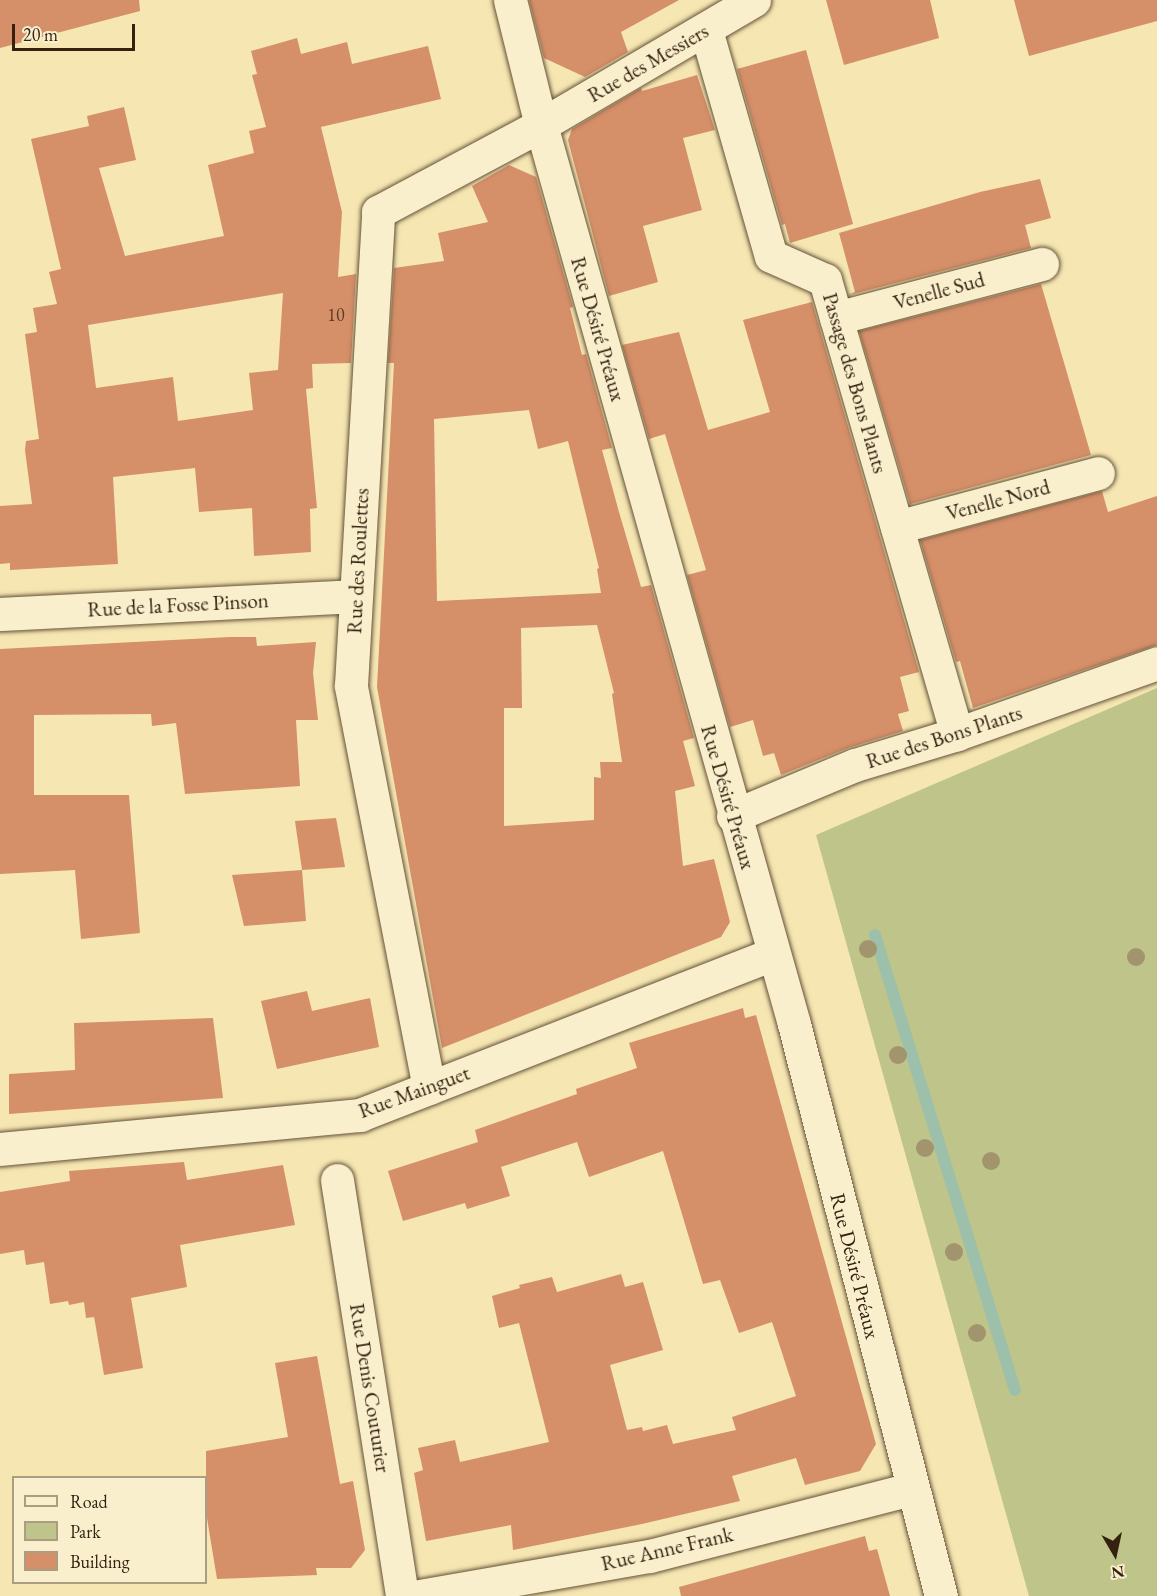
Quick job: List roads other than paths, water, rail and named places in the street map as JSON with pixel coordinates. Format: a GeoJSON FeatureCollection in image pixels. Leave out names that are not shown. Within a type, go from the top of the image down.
{"type":"FeatureCollection","features":[{"type":"Feature","properties":{"kind":"street","name":"Rue Désiré Préaux"},"geometry":{"type":"LineString","coordinates":[[510,0],[541,125],[733,816],[794,1024],[911,1489],[941,1596]]}},
{"type":"Feature","properties":{"kind":"street","name":"Rue des Messiers"},"geometry":{"type":"LineString","coordinates":[[541,125],[754,0]]}},
{"type":"Feature","properties":{"kind":"street","name":"Passage des Bons Plants"},"geometry":{"type":"LineString","coordinates":[[706,30],[771,256],[825,280],[957,734]]}},
{"type":"Feature","properties":{"kind":"street","name":"Rue des Roulettes"},"geometry":{"type":"LineString","coordinates":[[429,1088],[351,685],[378,212],[541,125]]}},
{"type":"Feature","properties":{"kind":"street","name":"Venelle Sud"},"geometry":{"type":"LineString","coordinates":[[836,318],[1042,264]]}},
{"type":"Feature","properties":{"kind":"street","name":"Venelle Nord"},"geometry":{"type":"LineString","coordinates":[[897,527],[1098,473]]}},
{"type":"Feature","properties":{"kind":"street","name":"Rue de la Fosse Pinson"},"geometry":{"type":"LineString","coordinates":[[0,614],[356,596]]}},
{"type":"Feature","properties":{"kind":"street","name":"Rue des Bons Plants"},"geometry":{"type":"LineString","coordinates":[[733,816],[855,765],[957,734],[1157,663]]}},
{"type":"Feature","properties":{"kind":"street","name":"Rue Mainguet"},"geometry":{"type":"LineString","coordinates":[[0,1149],[360,1116],[772,954]]}},
{"type":"Feature","properties":{"kind":"street","name":"Rue Denis Couturier"},"geometry":{"type":"LineString","coordinates":[[338,1180],[402,1596]]}},
{"type":"Feature","properties":{"kind":"street","name":"Rue Anne Frank"},"geometry":{"type":"LineString","coordinates":[[420,1596],[650,1556],[911,1489]]}},
{"type":"Feature","properties":{"kind":"waterway"},"geometry":{"type":"LineString","coordinates":[[875,935],[1015,1390]]}}]}
